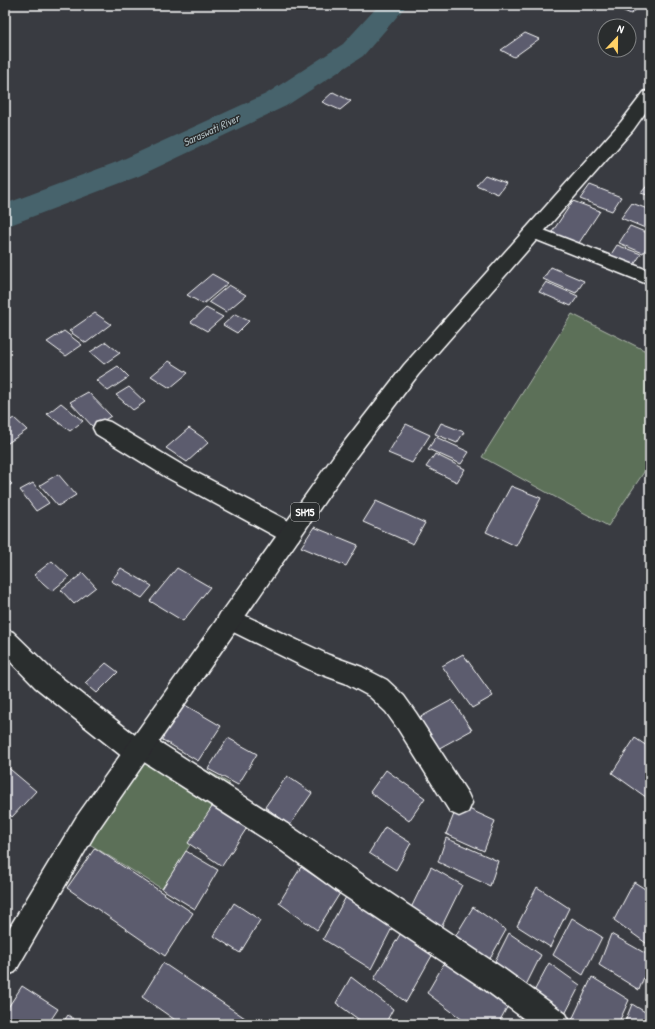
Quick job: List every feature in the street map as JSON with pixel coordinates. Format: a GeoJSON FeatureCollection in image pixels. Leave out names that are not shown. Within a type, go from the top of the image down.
{"type":"FeatureCollection","features":[{"type":"Feature","properties":{"kind":"main road","name":"SH15"},"geometry":{"type":"LineString","coordinates":[[5,962],[86,825],[342,460],[411,370],[627,126],[650,95]]}},
{"type":"Feature","properties":{"kind":"main road"},"geometry":{"type":"LineString","coordinates":[[533,232],[650,278]]}},
{"type":"Feature","properties":{"kind":"main road"},"geometry":{"type":"LineString","coordinates":[[103,428],[174,471],[290,533]]}},
{"type":"Feature","properties":{"kind":"main road"},"geometry":{"type":"LineString","coordinates":[[230,619],[321,663],[353,675],[378,688],[395,704],[459,804]]}},
{"type":"Feature","properties":{"kind":"main road"},"geometry":{"type":"LineString","coordinates":[[5,640],[44,679],[139,748],[280,834],[347,881],[494,978],[556,1024]]}},
{"type":"Feature","properties":{"kind":"green space"},"geometry":{"type":"Polygon","coordinates":[[[572,314],[650,353],[650,463],[608,526],[482,457],[572,314]]]}},
{"type":"Feature","properties":{"kind":"green space"},"geometry":{"type":"Polygon","coordinates":[[[150,739],[229,783],[162,889],[83,840],[150,739]]]}},
{"type":"Feature","properties":{"kind":"building"},"geometry":{"type":"Polygon","coordinates":[[[610,5],[636,5],[640,6],[631,14],[610,5]]]}},
{"type":"Feature","properties":{"kind":"building"},"geometry":{"type":"Polygon","coordinates":[[[525,33],[539,39],[514,57],[501,50],[525,33]]]}},
{"type":"Feature","properties":{"kind":"building"},"geometry":{"type":"Polygon","coordinates":[[[333,92],[351,101],[340,110],[322,102],[333,92]]]}},
{"type":"Feature","properties":{"kind":"building"},"geometry":{"type":"Polygon","coordinates":[[[485,175],[506,183],[498,194],[476,185],[485,175]]]}},
{"type":"Feature","properties":{"kind":"building"},"geometry":{"type":"Polygon","coordinates":[[[650,182],[650,196],[641,193],[650,182]]]}},
{"type":"Feature","properties":{"kind":"building"},"geometry":{"type":"Polygon","coordinates":[[[590,185],[621,197],[612,211],[580,199],[590,185]]]}},
{"type":"Feature","properties":{"kind":"building"},"geometry":{"type":"Polygon","coordinates":[[[573,201],[600,211],[577,246],[550,235],[573,201]]]}},
{"type":"Feature","properties":{"kind":"building"},"geometry":{"type":"Polygon","coordinates":[[[632,203],[650,210],[650,230],[621,218],[632,203]]]}},
{"type":"Feature","properties":{"kind":"building"},"geometry":{"type":"Polygon","coordinates":[[[630,226],[650,234],[650,242],[643,253],[619,243],[630,226]]]}},
{"type":"Feature","properties":{"kind":"building"},"geometry":{"type":"Polygon","coordinates":[[[617,245],[641,254],[634,265],[610,256],[617,245]]]}},
{"type":"Feature","properties":{"kind":"building"},"geometry":{"type":"Polygon","coordinates":[[[551,267],[584,281],[576,293],[543,279],[551,267]]]}},
{"type":"Feature","properties":{"kind":"building"},"geometry":{"type":"Polygon","coordinates":[[[212,274],[228,283],[203,304],[187,295],[212,274]]]}},
{"type":"Feature","properties":{"kind":"building"},"geometry":{"type":"Polygon","coordinates":[[[546,282],[578,296],[571,306],[539,292],[546,282]]]}},
{"type":"Feature","properties":{"kind":"building"},"geometry":{"type":"Polygon","coordinates":[[[229,285],[246,295],[226,312],[209,302],[229,285]]]}},
{"type":"Feature","properties":{"kind":"building"},"geometry":{"type":"Polygon","coordinates":[[[206,308],[223,317],[207,331],[191,322],[206,308]]]}},
{"type":"Feature","properties":{"kind":"building"},"geometry":{"type":"Polygon","coordinates":[[[95,313],[111,324],[86,343],[69,331],[95,313]]]}},
{"type":"Feature","properties":{"kind":"building"},"geometry":{"type":"Polygon","coordinates":[[[235,314],[249,321],[237,333],[223,325],[235,314]]]}},
{"type":"Feature","properties":{"kind":"building"},"geometry":{"type":"Polygon","coordinates":[[[64,331],[82,345],[66,356],[47,342],[64,331]]]}},
{"type":"Feature","properties":{"kind":"building"},"geometry":{"type":"Polygon","coordinates":[[[106,342],[120,353],[104,364],[90,352],[106,342]]]}},
{"type":"Feature","properties":{"kind":"building"},"geometry":{"type":"Polygon","coordinates":[[[169,361],[188,373],[170,388],[151,376],[169,361]]]}},
{"type":"Feature","properties":{"kind":"building"},"geometry":{"type":"Polygon","coordinates":[[[118,366],[129,377],[108,391],[96,380],[118,366]]]}},
{"type":"Feature","properties":{"kind":"building"},"geometry":{"type":"Polygon","coordinates":[[[129,387],[145,402],[133,410],[116,395],[129,387]]]}},
{"type":"Feature","properties":{"kind":"building"},"geometry":{"type":"Polygon","coordinates":[[[88,392],[111,416],[93,427],[70,402],[88,392]]]}},
{"type":"Feature","properties":{"kind":"building"},"geometry":{"type":"Polygon","coordinates":[[[61,403],[83,421],[70,431],[47,414],[61,403]]]}},
{"type":"Feature","properties":{"kind":"building"},"geometry":{"type":"Polygon","coordinates":[[[14,418],[27,430],[5,445],[5,423],[14,418]]]}},
{"type":"Feature","properties":{"kind":"building"},"geometry":{"type":"Polygon","coordinates":[[[441,423],[464,432],[457,443],[435,434],[441,423]]]}},
{"type":"Feature","properties":{"kind":"building"},"geometry":{"type":"Polygon","coordinates":[[[406,424],[430,435],[412,463],[388,453],[406,424]]]}},
{"type":"Feature","properties":{"kind":"building"},"geometry":{"type":"Polygon","coordinates":[[[189,428],[209,442],[187,462],[166,448],[189,428]]]}},
{"type":"Feature","properties":{"kind":"building"},"geometry":{"type":"Polygon","coordinates":[[[436,437],[469,452],[461,464],[428,449],[436,437]]]}},
{"type":"Feature","properties":{"kind":"building"},"geometry":{"type":"Polygon","coordinates":[[[435,454],[465,469],[457,482],[426,467],[435,454]]]}},
{"type":"Feature","properties":{"kind":"building"},"geometry":{"type":"Polygon","coordinates":[[[58,474],[76,495],[58,506],[40,485],[58,474]]]}},
{"type":"Feature","properties":{"kind":"building"},"geometry":{"type":"Polygon","coordinates":[[[5,477],[12,484],[5,488],[5,477]]]}},
{"type":"Feature","properties":{"kind":"building"},"geometry":{"type":"Polygon","coordinates":[[[33,483],[49,503],[36,511],[20,490],[33,483]]]}},
{"type":"Feature","properties":{"kind":"building"},"geometry":{"type":"Polygon","coordinates":[[[511,486],[541,498],[516,546],[486,532],[511,486]]]}},
{"type":"Feature","properties":{"kind":"building"},"geometry":{"type":"Polygon","coordinates":[[[376,501],[425,523],[413,544],[363,522],[376,501]]]}},
{"type":"Feature","properties":{"kind":"building"},"geometry":{"type":"Polygon","coordinates":[[[314,527],[358,545],[346,566],[301,547],[314,527]]]}},
{"type":"Feature","properties":{"kind":"building"},"geometry":{"type":"Polygon","coordinates":[[[52,561],[69,577],[52,591],[34,575],[52,561]]]}},
{"type":"Feature","properties":{"kind":"building"},"geometry":{"type":"Polygon","coordinates":[[[121,568],[152,586],[142,598],[111,581],[121,568]]]}},
{"type":"Feature","properties":{"kind":"building"},"geometry":{"type":"Polygon","coordinates":[[[177,568],[210,587],[183,621],[150,601],[177,568]]]}},
{"type":"Feature","properties":{"kind":"building"},"geometry":{"type":"Polygon","coordinates":[[[83,573],[96,587],[74,604],[61,590],[83,573]]]}},
{"type":"Feature","properties":{"kind":"building"},"geometry":{"type":"Polygon","coordinates":[[[463,654],[493,696],[472,708],[442,666],[463,654]]]}},
{"type":"Feature","properties":{"kind":"building"},"geometry":{"type":"Polygon","coordinates":[[[106,663],[118,672],[97,693],[85,683],[106,663]]]}},
{"type":"Feature","properties":{"kind":"building"},"geometry":{"type":"Polygon","coordinates":[[[452,700],[472,730],[434,751],[415,720],[452,700]]]}},
{"type":"Feature","properties":{"kind":"building"},"geometry":{"type":"Polygon","coordinates":[[[185,705],[221,726],[198,761],[161,739],[185,705]]]}},
{"type":"Feature","properties":{"kind":"building"},"geometry":{"type":"Polygon","coordinates":[[[228,738],[257,754],[238,785],[208,769],[228,738]]]}},
{"type":"Feature","properties":{"kind":"building"},"geometry":{"type":"Polygon","coordinates":[[[635,738],[650,748],[650,800],[612,773],[635,738]]]}},
{"type":"Feature","properties":{"kind":"building"},"geometry":{"type":"Polygon","coordinates":[[[5,765],[36,791],[12,817],[5,810],[5,765]]]}},
{"type":"Feature","properties":{"kind":"building"},"geometry":{"type":"Polygon","coordinates":[[[386,770],[425,798],[409,821],[370,792],[386,770]]]}},
{"type":"Feature","properties":{"kind":"building"},"geometry":{"type":"Polygon","coordinates":[[[287,776],[312,793],[290,825],[265,807],[287,776]]]}},
{"type":"Feature","properties":{"kind":"building"},"geometry":{"type":"Polygon","coordinates":[[[218,798],[252,820],[222,866],[188,843],[218,798]]]}},
{"type":"Feature","properties":{"kind":"building"},"geometry":{"type":"Polygon","coordinates":[[[458,804],[495,821],[484,851],[446,834],[458,804]]]}},
{"type":"Feature","properties":{"kind":"building"},"geometry":{"type":"Polygon","coordinates":[[[385,827],[411,843],[396,870],[369,853],[385,827]]]}},
{"type":"Feature","properties":{"kind":"building"},"geometry":{"type":"Polygon","coordinates":[[[446,838],[498,861],[490,886],[438,862],[446,838]]]}},
{"type":"Feature","properties":{"kind":"building"},"geometry":{"type":"Polygon","coordinates":[[[95,848],[193,913],[165,956],[67,888],[95,848]]]}},
{"type":"Feature","properties":{"kind":"building"},"geometry":{"type":"Polygon","coordinates":[[[186,851],[218,870],[195,909],[162,889],[186,851]]]}},
{"type":"Feature","properties":{"kind":"building"},"geometry":{"type":"Polygon","coordinates":[[[301,867],[340,893],[317,930],[279,903],[301,867]]]}},
{"type":"Feature","properties":{"kind":"building"},"geometry":{"type":"Polygon","coordinates":[[[431,867],[462,885],[441,928],[410,910],[431,867]]]}},
{"type":"Feature","properties":{"kind":"building"},"geometry":{"type":"Polygon","coordinates":[[[634,882],[650,892],[650,946],[614,920],[634,882]]]}},
{"type":"Feature","properties":{"kind":"building"},"geometry":{"type":"Polygon","coordinates":[[[537,887],[569,908],[550,947],[517,926],[537,887]]]}},
{"type":"Feature","properties":{"kind":"building"},"geometry":{"type":"Polygon","coordinates":[[[347,895],[394,924],[371,969],[323,939],[347,895]]]}},
{"type":"Feature","properties":{"kind":"building"},"geometry":{"type":"Polygon","coordinates":[[[234,903],[260,920],[240,953],[214,936],[234,903]]]}},
{"type":"Feature","properties":{"kind":"building"},"geometry":{"type":"Polygon","coordinates":[[[473,907],[506,930],[487,964],[453,940],[473,907]]]}},
{"type":"Feature","properties":{"kind":"building"},"geometry":{"type":"Polygon","coordinates":[[[572,918],[602,937],[583,975],[553,955],[572,918]]]}},
{"type":"Feature","properties":{"kind":"building"},"geometry":{"type":"Polygon","coordinates":[[[402,931],[434,952],[406,1002],[374,979],[402,931]]]}},
{"type":"Feature","properties":{"kind":"building"},"geometry":{"type":"Polygon","coordinates":[[[509,933],[541,955],[524,989],[492,967],[509,933]]]}},
{"type":"Feature","properties":{"kind":"building"},"geometry":{"type":"Polygon","coordinates":[[[611,934],[650,956],[650,961],[639,990],[599,965],[611,934]]]}},
{"type":"Feature","properties":{"kind":"building"},"geometry":{"type":"Polygon","coordinates":[[[449,955],[511,1000],[498,1024],[468,1024],[427,993],[449,955]]]}},
{"type":"Feature","properties":{"kind":"building"},"geometry":{"type":"Polygon","coordinates":[[[163,963],[245,1018],[242,1024],[181,1024],[142,997],[163,963]]]}},
{"type":"Feature","properties":{"kind":"building"},"geometry":{"type":"Polygon","coordinates":[[[549,963],[580,985],[561,1022],[530,999],[549,963]]]}},
{"type":"Feature","properties":{"kind":"building"},"geometry":{"type":"Polygon","coordinates":[[[351,977],[393,1009],[385,1024],[365,1024],[336,1003],[351,977]]]}},
{"type":"Feature","properties":{"kind":"building"},"geometry":{"type":"Polygon","coordinates":[[[592,977],[629,1000],[618,1024],[570,1024],[592,977]]]}},
{"type":"Feature","properties":{"kind":"building"},"geometry":{"type":"Polygon","coordinates":[[[22,986],[58,1009],[48,1024],[5,1024],[5,1012],[22,986]]]}},
{"type":"Feature","properties":{"kind":"building"},"geometry":{"type":"Polygon","coordinates":[[[632,1004],[650,1015],[650,1024],[624,1024],[632,1004]]]}},
{"type":"Feature","properties":{"kind":"building"},"geometry":{"type":"Polygon","coordinates":[[[524,1011],[543,1024],[518,1024],[524,1011]]]}},
{"type":"Feature","properties":{"kind":"building"},"geometry":{"type":"Polygon","coordinates":[[[68,1015],[81,1024],[62,1024],[68,1015]]]}},
{"type":"Feature","properties":{"kind":"waterway","name":"Saraswati River"},"geometry":{"type":"LineString","coordinates":[[5,216],[128,169],[276,100],[353,50],[394,5]]}}]}
